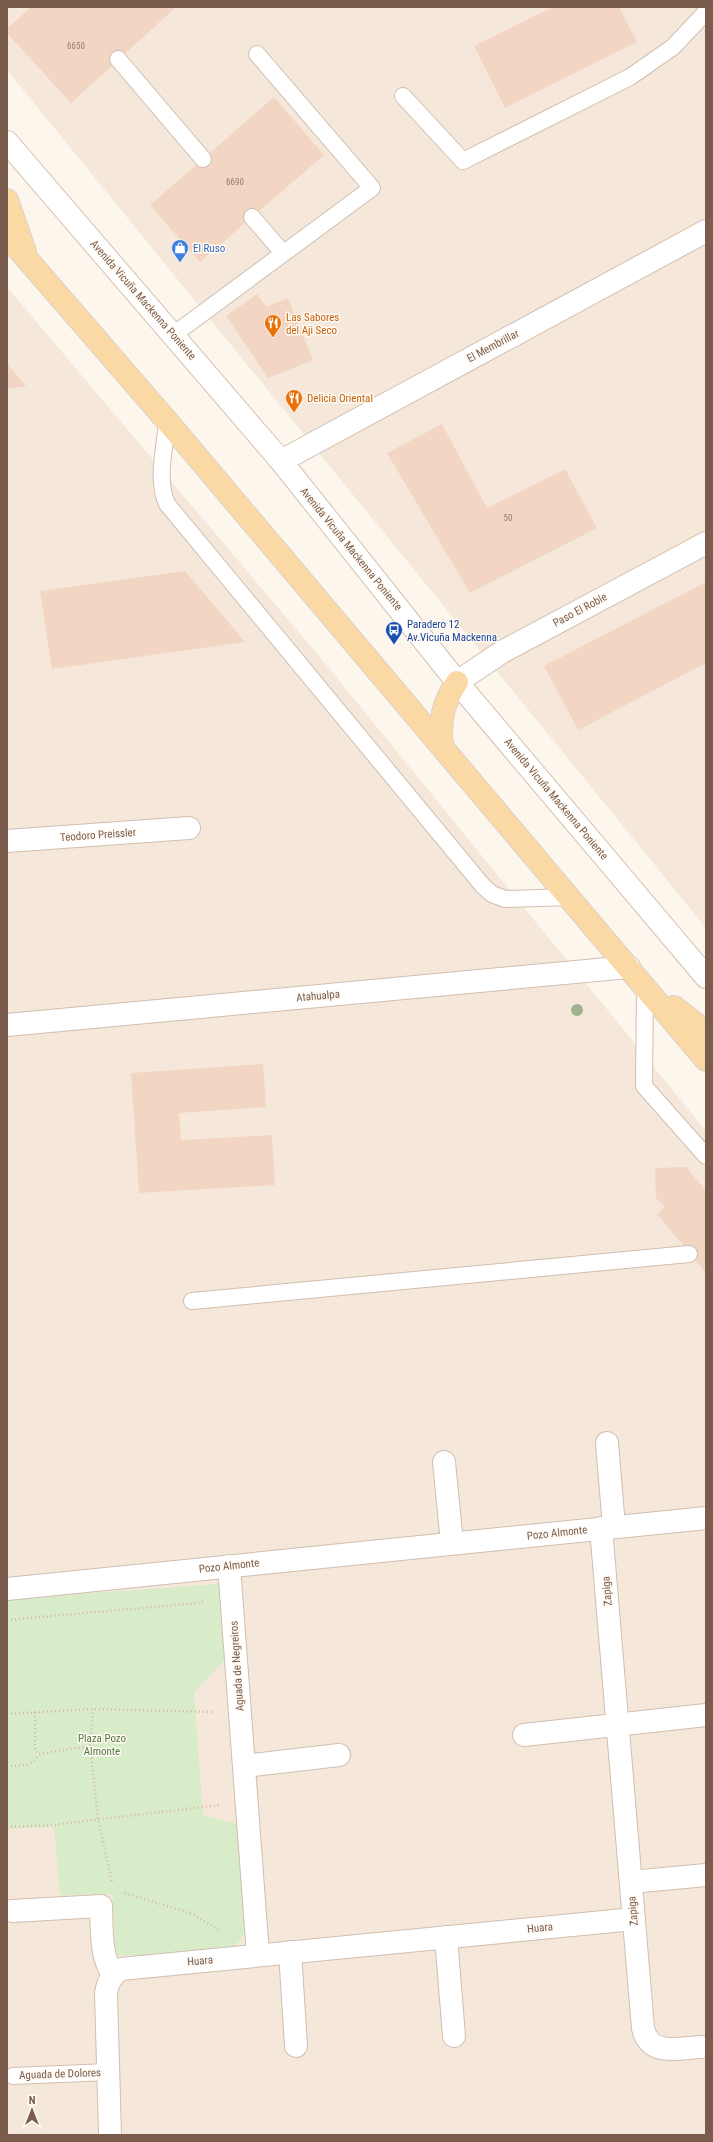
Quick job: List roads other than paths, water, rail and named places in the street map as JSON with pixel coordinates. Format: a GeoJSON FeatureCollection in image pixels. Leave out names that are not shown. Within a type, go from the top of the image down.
{"type":"FeatureCollection","features":[{"type":"Feature","properties":{"kind":"main road"},"geometry":{"type":"LineString","coordinates":[[7,200],[19,230],[27,259]]}},
{"type":"Feature","properties":{"kind":"main road"},"geometry":{"type":"LineString","coordinates":[[7,236],[167,421],[706,1060]]}},
{"type":"Feature","properties":{"kind":"main road"},"geometry":{"type":"LineString","coordinates":[[442,746],[440,720],[443,708],[457,682]]}},
{"type":"Feature","properties":{"kind":"main road"},"geometry":{"type":"LineString","coordinates":[[645,986],[706,1032]]}},
{"type":"Feature","properties":{"kind":"street","name":"Avenida Vicuña Mackenna Poniente"},"geometry":{"type":"LineString","coordinates":[[7,142],[281,461],[457,682],[706,977]]}},
{"type":"Feature","properties":{"kind":"street","name":"El Membrillar"},"geometry":{"type":"LineString","coordinates":[[281,461],[706,231]]}},
{"type":"Feature","properties":{"kind":"street","name":"Paso El Roble"},"geometry":{"type":"LineString","coordinates":[[457,682],[502,652],[706,543]]}},
{"type":"Feature","properties":{"kind":"street","name":"Teodoro Preissler"},"geometry":{"type":"LineString","coordinates":[[7,841],[189,828]]}},
{"type":"Feature","properties":{"kind":"street","name":"Atahualpa"},"geometry":{"type":"LineString","coordinates":[[7,1025],[629,967]]}},
{"type":"Feature","properties":{"kind":"street"},"geometry":{"type":"LineString","coordinates":[[607,1443],[608,1528]]}},
{"type":"Feature","properties":{"kind":"street"},"geometry":{"type":"LineString","coordinates":[[444,1462],[452,1543]]}},
{"type":"Feature","properties":{"kind":"street","name":"Pozo Almonte"},"geometry":{"type":"LineString","coordinates":[[7,1589],[706,1518]]}},
{"type":"Feature","properties":{"kind":"street","name":"Zapiga"},"geometry":{"type":"LineString","coordinates":[[608,1528],[618,1725],[645,2036],[650,2044],[658,2048],[701,2047]]}},
{"type":"Feature","properties":{"kind":"street","name":"Aguada de Negreiros"},"geometry":{"type":"LineString","coordinates":[[229,1566],[258,1955]]}},
{"type":"Feature","properties":{"kind":"street"},"geometry":{"type":"LineString","coordinates":[[524,1735],[706,1715]]}},
{"type":"Feature","properties":{"kind":"street"},"geometry":{"type":"LineString","coordinates":[[244,1766],[339,1756]]}},
{"type":"Feature","properties":{"kind":"street"},"geometry":{"type":"LineString","coordinates":[[631,1882],[706,1875]]}},
{"type":"Feature","properties":{"kind":"street"},"geometry":{"type":"LineString","coordinates":[[12,1911],[101,1906],[104,1951],[107,1966],[113,1975]]}},
{"type":"Feature","properties":{"kind":"street","name":"Huara"},"geometry":{"type":"LineString","coordinates":[[113,1975],[120,1969],[130,1967],[634,1919]]}},
{"type":"Feature","properties":{"kind":"street"},"geometry":{"type":"LineString","coordinates":[[446,1938],[454,2036]]}},
{"type":"Feature","properties":{"kind":"street"},"geometry":{"type":"LineString","coordinates":[[290,1952],[296,2046]]}},
{"type":"Feature","properties":{"kind":"street","name":"Aguada de Dolores"},"geometry":{"type":"LineString","coordinates":[[110,2135],[106,1993],[108,1983],[113,1975]]}},
{"type":"Feature","properties":{"kind":"lane"},"geometry":{"type":"LineString","coordinates":[[403,96],[463,161],[630,77],[673,47],[706,12]]}},
{"type":"Feature","properties":{"kind":"lane"},"geometry":{"type":"LineString","coordinates":[[173,335],[372,188],[257,54]]}},
{"type":"Feature","properties":{"kind":"lane"},"geometry":{"type":"LineString","coordinates":[[118,59],[203,159]]}},
{"type":"Feature","properties":{"kind":"lane"},"geometry":{"type":"LineString","coordinates":[[252,217],[283,253]]}},
{"type":"Feature","properties":{"kind":"lane"},"geometry":{"type":"LineString","coordinates":[[167,421],[162,482],[162,492],[167,504],[483,886],[492,894],[505,899],[570,897]]}},
{"type":"Feature","properties":{"kind":"lane"},"geometry":{"type":"LineString","coordinates":[[645,986],[644,1086],[706,1156]]}},
{"type":"Feature","properties":{"kind":"lane"},"geometry":{"type":"LineString","coordinates":[[192,1300],[689,1254]]}},
{"type":"Feature","properties":{"kind":"lane","name":"Aguada de Dolores"},"geometry":{"type":"LineString","coordinates":[[12,2076],[108,2072]]}},
{"type":"Feature","properties":{"kind":"place","name":"El Ruso"},"geometry":{"type":"Point","coordinates":[180,263]}},
{"type":"Feature","properties":{"kind":"place","name":"Las Sabores del Aji Seco"},"geometry":{"type":"Point","coordinates":[273,338]}},
{"type":"Feature","properties":{"kind":"place","name":"Delicia Oriental"},"geometry":{"type":"Point","coordinates":[294,413]}},
{"type":"Feature","properties":{"kind":"place","name":"Paradero 12 Av.Vicuña Mackenna"},"geometry":{"type":"Point","coordinates":[394,645]}},
{"type":"Feature","properties":{"kind":"park label","name":"Plaza Pozo Almonte"},"geometry":{"type":"Point","coordinates":[102,1744]}}]}
